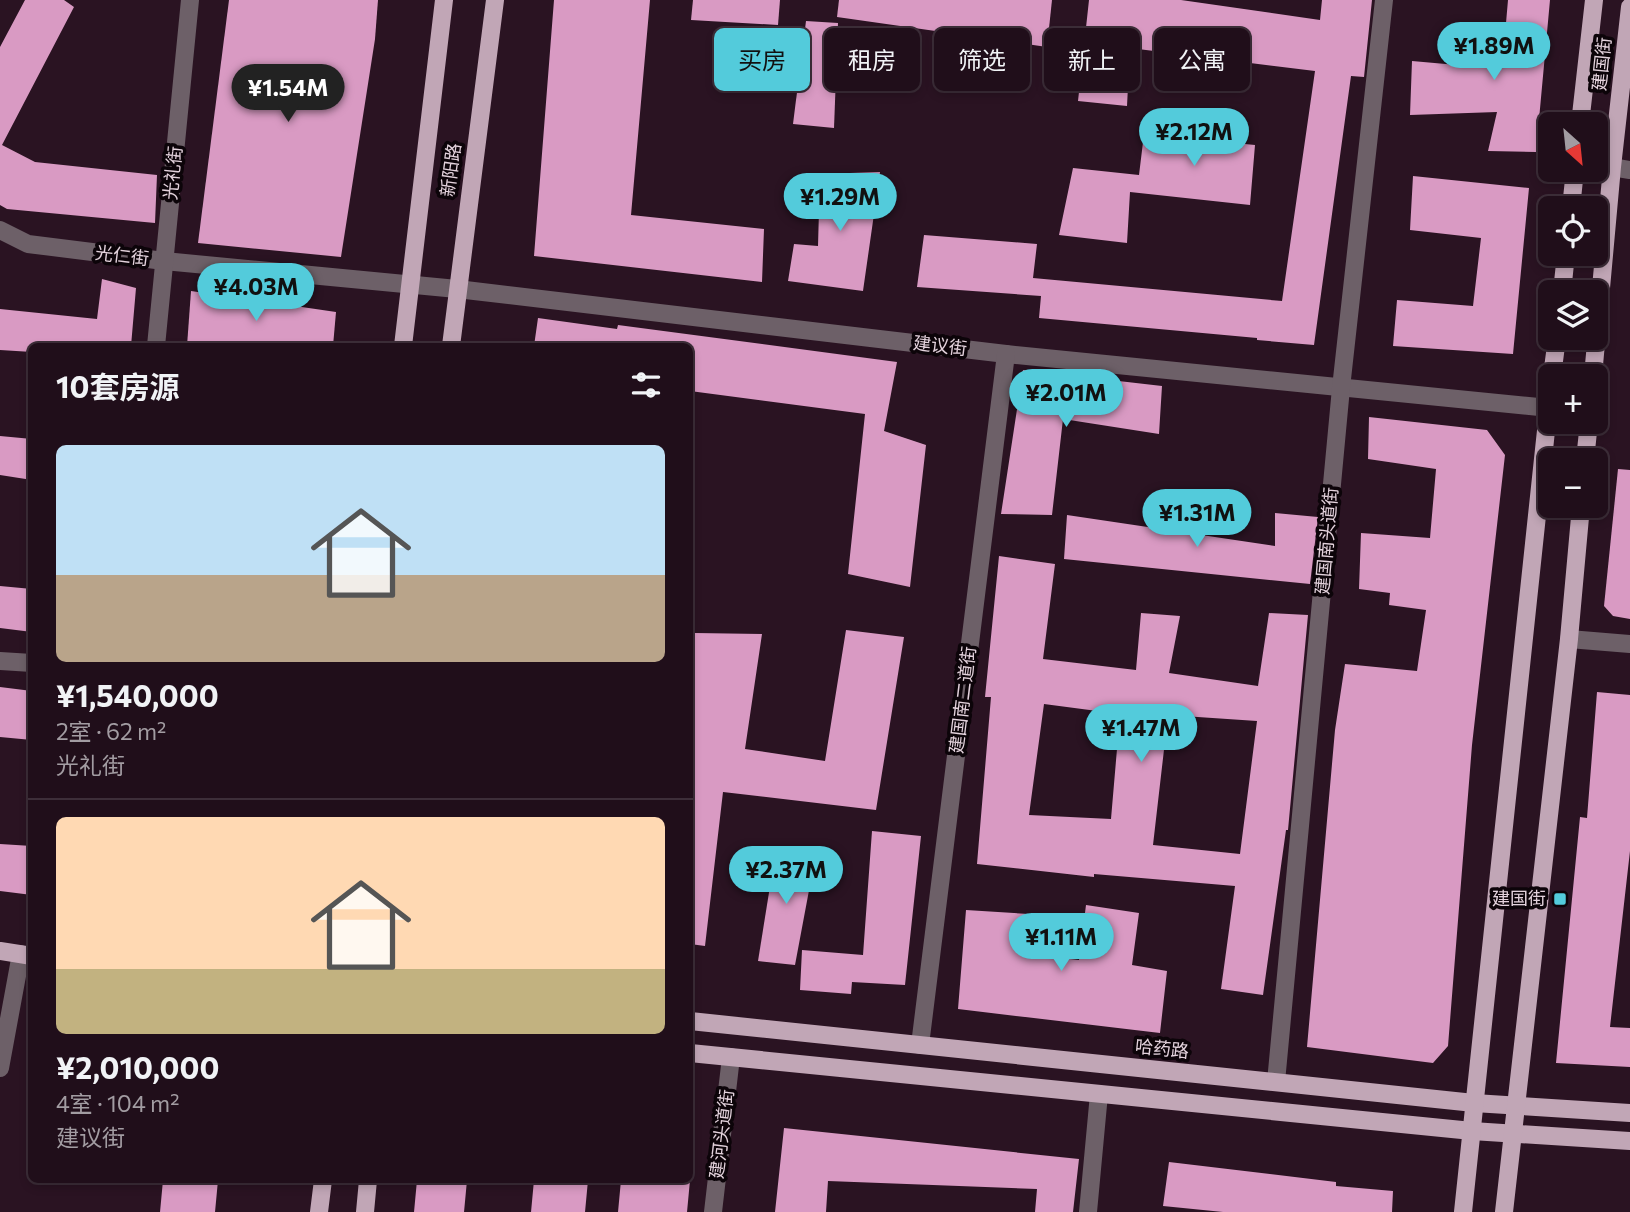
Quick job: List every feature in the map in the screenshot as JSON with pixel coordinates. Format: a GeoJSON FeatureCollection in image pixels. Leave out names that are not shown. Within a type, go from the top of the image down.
{"type":"FeatureCollection","features":[{"type":"Feature","properties":{"kind":"main road","name":"新阳路"},"geometry":{"type":"LineString","coordinates":[[404,343],[444,0]]}},
{"type":"Feature","properties":{"kind":"main road","name":"新阳路"},"geometry":{"type":"LineString","coordinates":[[451,343],[495,0]]}},
{"type":"Feature","properties":{"kind":"main road","name":"建国街"},"geometry":{"type":"LineString","coordinates":[[1581,112],[1594,0]]}},
{"type":"Feature","properties":{"kind":"main road","name":"建国街"},"geometry":{"type":"LineString","coordinates":[[1595,364],[1621,169],[1630,7]]}},
{"type":"Feature","properties":{"kind":"main road"},"geometry":{"type":"LineString","coordinates":[[1463,1212],[1546,434]]}},
{"type":"Feature","properties":{"kind":"main road"},"geometry":{"type":"LineString","coordinates":[[1504,1212],[1569,639],[1580,518]]}},
{"type":"Feature","properties":{"kind":"main road"},"geometry":{"type":"LineString","coordinates":[[0,951],[26,955]]}},
{"type":"Feature","properties":{"kind":"main road","name":"哈药路"},"geometry":{"type":"LineString","coordinates":[[693,1021],[1474,1102],[1630,1113]]}},
{"type":"Feature","properties":{"kind":"main road"},"geometry":{"type":"LineString","coordinates":[[693,1054],[1472,1131],[1630,1141]]}},
{"type":"Feature","properties":{"kind":"main road"},"geometry":{"type":"LineString","coordinates":[[319,1212],[323,1183]]}},
{"type":"Feature","properties":{"kind":"main road"},"geometry":{"type":"LineString","coordinates":[[365,1212],[368,1183]]}},
{"type":"Feature","properties":{"kind":"street","name":"光礼街"},"geometry":{"type":"LineString","coordinates":[[156,343],[190,0]]}},
{"type":"Feature","properties":{"kind":"street","name":"建国南头道街"},"geometry":{"type":"LineString","coordinates":[[1276,1082],[1341,388],[1384,0]]}},
{"type":"Feature","properties":{"kind":"street","name":"光仁街"},"geometry":{"type":"LineString","coordinates":[[0,230],[29,244],[164,261],[457,289]]}},
{"type":"Feature","properties":{"kind":"street","name":"建议街"},"geometry":{"type":"LineString","coordinates":[[457,289],[1006,354],[1341,388],[1538,400]]}},
{"type":"Feature","properties":{"kind":"street","name":"建国南二道街"},"geometry":{"type":"LineString","coordinates":[[920,1045],[1006,354]]}},
{"type":"Feature","properties":{"kind":"street"},"geometry":{"type":"LineString","coordinates":[[1569,639],[1630,644]]}},
{"type":"Feature","properties":{"kind":"street"},"geometry":{"type":"LineString","coordinates":[[0,661],[28,663]]}},
{"type":"Feature","properties":{"kind":"street"},"geometry":{"type":"LineString","coordinates":[[0,1068],[26,955]]}},
{"type":"Feature","properties":{"kind":"street","name":"建河头道街"},"geometry":{"type":"LineString","coordinates":[[713,1212],[731,1057]]}},
{"type":"Feature","properties":{"kind":"street"},"geometry":{"type":"LineString","coordinates":[[1088,1212],[1099,1094]]}},
{"type":"Feature","properties":{"kind":"building"},"geometry":{"type":"Polygon","coordinates":[[[25,0],[64,0],[74,7],[2,145],[35,162],[157,175],[155,223],[7,209],[0,205],[0,47],[25,0]]]}},
{"type":"Feature","properties":{"kind":"building"},"geometry":{"type":"Polygon","coordinates":[[[229,0],[378,0],[375,39],[341,257],[198,243],[229,0]]]}},
{"type":"Feature","properties":{"kind":"building"},"geometry":{"type":"Polygon","coordinates":[[[554,0],[650,0],[631,215],[764,229],[762,282],[534,256],[554,0]]]}},
{"type":"Feature","properties":{"kind":"building"},"geometry":{"type":"Polygon","coordinates":[[[693,0],[780,0],[778,25],[691,20],[693,0]]]}},
{"type":"Feature","properties":{"kind":"building"},"geometry":{"type":"Polygon","coordinates":[[[839,0],[1052,0],[1049,28],[1044,28],[1044,47],[1030,45],[1030,28],[934,28],[934,31],[837,17],[839,0]]]}},
{"type":"Feature","properties":{"kind":"building"},"geometry":{"type":"Polygon","coordinates":[[[1089,0],[1181,0],[1320,20],[1322,0],[1372,0],[1364,77],[1351,76],[1314,345],[1039,318],[1041,296],[917,287],[924,235],[1037,244],[1033,278],[1282,301],[1315,71],[1250,63],[1250,28],[1154,28],[1154,51],[1140,49],[1140,28],[1086,28],[1089,0]]]}},
{"type":"Feature","properties":{"kind":"building"},"geometry":{"type":"Polygon","coordinates":[[[1508,0],[1550,0],[1536,152],[1488,151],[1497,112],[1410,115],[1412,61],[1502,69],[1508,0]]]}},
{"type":"Feature","properties":{"kind":"building"},"geometry":{"type":"Polygon","coordinates":[[[806,21],[838,23],[838,28],[824,28],[824,91],[835,91],[834,128],[793,124],[797,91],[810,91],[810,28],[805,28],[806,21]]]}},
{"type":"Feature","properties":{"kind":"building"},"geometry":{"type":"Polygon","coordinates":[[[1079,91],[1128,91],[1127,106],[1078,101],[1079,91]]]}},
{"type":"Feature","properties":{"kind":"building"},"geometry":{"type":"Polygon","coordinates":[[[1144,134],[1255,145],[1250,205],[1130,192],[1127,243],[1059,235],[1073,168],[1139,175],[1144,134]]]}},
{"type":"Feature","properties":{"kind":"building"},"geometry":{"type":"Polygon","coordinates":[[[880,172],[863,291],[788,281],[794,244],[818,246],[820,174],[880,172]]]}},
{"type":"Feature","properties":{"kind":"building"},"geometry":{"type":"Polygon","coordinates":[[[1413,176],[1529,188],[1513,354],[1393,346],[1397,300],[1473,306],[1481,238],[1410,230],[1413,176]]]}},
{"type":"Feature","properties":{"kind":"building"},"geometry":{"type":"Polygon","coordinates":[[[102,279],[136,288],[131,343],[28,343],[28,352],[0,350],[0,309],[97,319],[102,279]]]}},
{"type":"Feature","properties":{"kind":"building"},"geometry":{"type":"Polygon","coordinates":[[[191,291],[336,312],[333,343],[187,343],[191,291]]]}},
{"type":"Feature","properties":{"kind":"building"},"geometry":{"type":"Polygon","coordinates":[[[538,318],[617,329],[618,325],[897,362],[884,431],[926,445],[910,587],[848,574],[865,414],[693,391],[693,343],[534,343],[538,318]]]}},
{"type":"Feature","properties":{"kind":"building"},"geometry":{"type":"Polygon","coordinates":[[[1023,370],[1162,386],[1159,434],[1063,419],[1052,515],[1001,514],[1023,370]]]}},
{"type":"Feature","properties":{"kind":"building"},"geometry":{"type":"Polygon","coordinates":[[[1369,417],[1487,430],[1505,455],[1472,745],[1448,1046],[1433,1063],[1307,1047],[1335,730],[1345,664],[1417,671],[1426,610],[1389,605],[1390,593],[1359,589],[1361,533],[1430,538],[1436,469],[1368,459],[1369,417]]]}},
{"type":"Feature","properties":{"kind":"building"},"geometry":{"type":"Polygon","coordinates":[[[0,436],[28,439],[28,479],[0,475],[0,436]]]}},
{"type":"Feature","properties":{"kind":"building"},"geometry":{"type":"Polygon","coordinates":[[[1618,469],[1630,470],[1630,619],[1613,616],[1604,606],[1618,469]]]}},
{"type":"Feature","properties":{"kind":"building"},"geometry":{"type":"Polygon","coordinates":[[[1275,513],[1318,517],[1310,584],[1064,559],[1067,515],[1275,546],[1275,513]]]}},
{"type":"Feature","properties":{"kind":"building"},"geometry":{"type":"Polygon","coordinates":[[[999,556],[1055,564],[1043,659],[1136,670],[1141,613],[1180,616],[1169,673],[1258,686],[1269,613],[1308,615],[1288,830],[1263,995],[1221,989],[1235,886],[1094,874],[1094,877],[977,864],[991,697],[985,697],[999,556]],[[1044,704],[1029,815],[1111,819],[1120,714],[1044,704]],[[1168,715],[1153,845],[1240,854],[1257,721],[1168,715]]]}},
{"type":"Feature","properties":{"kind":"building"},"geometry":{"type":"Polygon","coordinates":[[[0,586],[28,589],[28,632],[0,628],[0,586]]]}},
{"type":"Feature","properties":{"kind":"building"},"geometry":{"type":"Polygon","coordinates":[[[846,630],[904,637],[876,810],[723,792],[705,946],[693,944],[695,633],[762,634],[745,749],[825,761],[846,630]]]}},
{"type":"Feature","properties":{"kind":"building"},"geometry":{"type":"Polygon","coordinates":[[[0,687],[28,690],[28,740],[0,737],[0,687]]]}},
{"type":"Feature","properties":{"kind":"building"},"geometry":{"type":"Polygon","coordinates":[[[1597,692],[1630,695],[1630,851],[1610,1027],[1630,1028],[1630,1067],[1556,1063],[1580,817],[1587,818],[1597,692]]]}},
{"type":"Feature","properties":{"kind":"building"},"geometry":{"type":"Polygon","coordinates":[[[872,831],[921,836],[905,985],[852,982],[851,994],[800,990],[802,950],[863,955],[872,831]]]}},
{"type":"Feature","properties":{"kind":"building"},"geometry":{"type":"Polygon","coordinates":[[[0,844],[28,846],[28,894],[0,891],[0,844]]]}},
{"type":"Feature","properties":{"kind":"building"},"geometry":{"type":"Polygon","coordinates":[[[776,849],[816,853],[795,965],[758,961],[776,849]]]}},
{"type":"Feature","properties":{"kind":"building"},"geometry":{"type":"Polygon","coordinates":[[[1086,905],[1139,913],[1132,965],[1167,971],[1160,1033],[958,1009],[966,910],[1029,914],[1026,954],[1079,960],[1086,905]]]}},
{"type":"Feature","properties":{"kind":"building"},"geometry":{"type":"Polygon","coordinates":[[[784,1128],[1079,1159],[1073,1212],[1035,1212],[1037,1189],[828,1181],[826,1212],[775,1212],[784,1128]]]}},
{"type":"Feature","properties":{"kind":"building"},"geometry":{"type":"Polygon","coordinates":[[[1169,1162],[1336,1182],[1336,1186],[1393,1191],[1392,1212],[1223,1212],[1163,1206],[1169,1162]]]}},
{"type":"Feature","properties":{"kind":"building"},"geometry":{"type":"Polygon","coordinates":[[[163,1183],[218,1183],[215,1212],[160,1212],[163,1183]]]}},
{"type":"Feature","properties":{"kind":"building"},"geometry":{"type":"Polygon","coordinates":[[[417,1183],[467,1183],[464,1212],[414,1212],[417,1183]]]}},
{"type":"Feature","properties":{"kind":"building"},"geometry":{"type":"Polygon","coordinates":[[[534,1183],[588,1183],[585,1212],[531,1212],[534,1183]]]}},
{"type":"Feature","properties":{"kind":"building"},"geometry":{"type":"Polygon","coordinates":[[[621,1183],[690,1183],[687,1212],[618,1212],[621,1183]]]}},
{"type":"Feature","properties":{"kind":"place","name":"建国街"},"geometry":{"type":"Point","coordinates":[1560,899]}}]}
